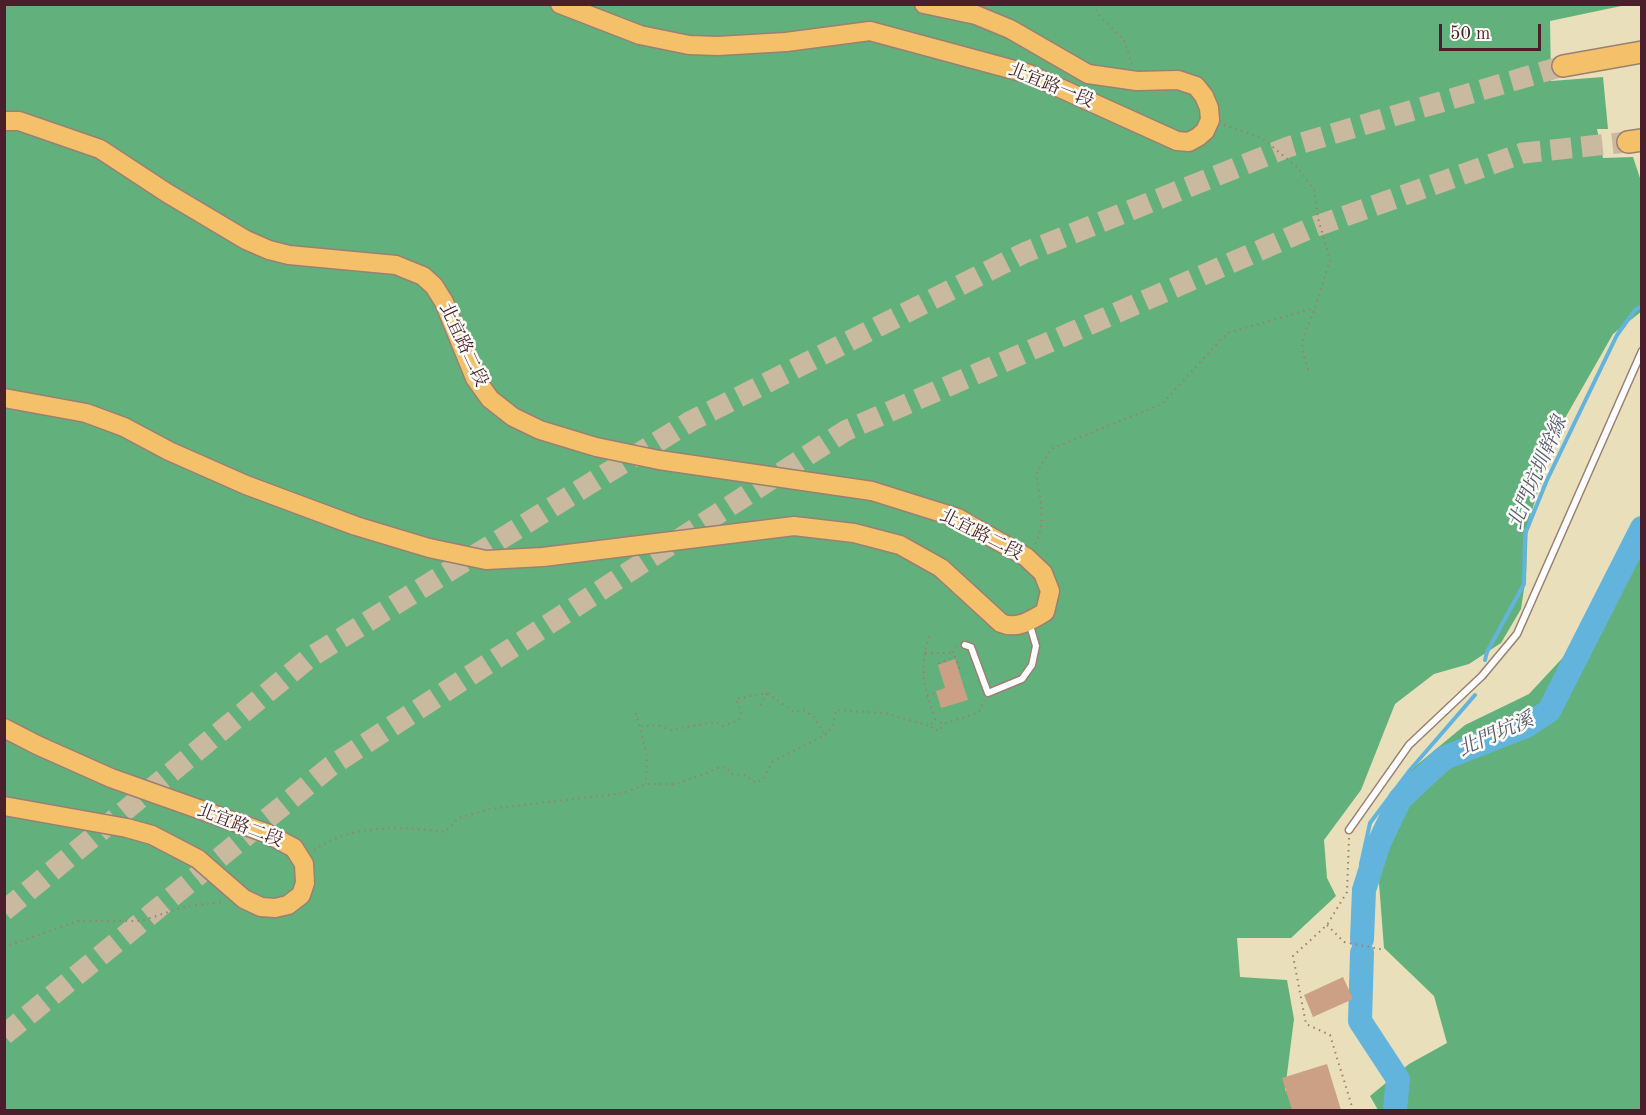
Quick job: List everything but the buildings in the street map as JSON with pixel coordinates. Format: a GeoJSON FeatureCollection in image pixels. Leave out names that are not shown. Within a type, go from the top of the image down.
{"type":"FeatureCollection","features":[{"type":"Feature","properties":{"kind":"highway"},"geometry":{"type":"LineString","coordinates":[[1563,66],[1641,52]]}},
{"type":"Feature","properties":{"kind":"main road","name":"北宜路一段"},"geometry":{"type":"LineString","coordinates":[[560,4],[640,35],[689,45],[718,46],[786,42],[870,31],[1029,74],[1177,141],[1189,142],[1198,137],[1205,131],[1210,120],[1207,102],[1196,86],[1178,80],[1137,81],[1088,74],[1031,40],[993,22],[976,15],[924,4]]}},
{"type":"Feature","properties":{"kind":"main road","name":"北宜路二段"},"geometry":{"type":"LineString","coordinates":[[4,121],[19,121],[99,149],[246,240],[269,250],[289,255],[396,265],[423,276],[434,286],[444,302],[475,378],[490,399],[513,417],[540,430],[596,447],[659,460],[872,491],[958,518],[1026,557],[1043,573],[1050,591],[1045,612],[1029,622]]}},
{"type":"Feature","properties":{"kind":"main road"},"geometry":{"type":"LineString","coordinates":[[4,398],[86,413],[124,427],[169,451],[246,485],[334,518],[429,548],[486,561],[543,557],[794,526],[854,533],[900,545],[941,568],[1001,623],[1010,627],[1029,622]]}},
{"type":"Feature","properties":{"kind":"main road","name":"北宜路二段"},"geometry":{"type":"LineString","coordinates":[[4,728],[111,778],[266,833],[294,848],[303,864]]}},
{"type":"Feature","properties":{"kind":"main road"},"geometry":{"type":"LineString","coordinates":[[4,806],[126,828],[152,835],[198,859],[244,899],[261,907],[275,908],[288,905],[302,895],[303,864]]}},
{"type":"Feature","properties":{"kind":"lane"},"geometry":{"type":"LineString","coordinates":[[1349,830],[1409,745],[1482,676],[1517,634],[1641,351]]}},
{"type":"Feature","properties":{"kind":"lane"},"geometry":{"type":"LineString","coordinates":[[963,643],[971,647],[988,693],[1022,680],[1032,665],[1036,646],[1029,622]]}},
{"type":"Feature","properties":{"kind":"path"},"geometry":{"type":"LineString","coordinates":[[1094,4],[1098,14],[1124,40],[1137,81]]}},
{"type":"Feature","properties":{"kind":"path"},"geometry":{"type":"LineString","coordinates":[[1210,120],[1262,138],[1298,168],[1314,190],[1318,218],[1330,260],[1303,338],[1302,349],[1309,372]]}},
{"type":"Feature","properties":{"kind":"path"},"geometry":{"type":"LineString","coordinates":[[1026,557],[1039,537],[1042,509],[1036,474],[1052,449],[1162,404],[1227,333],[1315,308]]}},
{"type":"Feature","properties":{"kind":"path"},"geometry":{"type":"LineString","coordinates":[[929,636],[922,662],[923,681],[935,719],[945,724]]}},
{"type":"Feature","properties":{"kind":"path"},"geometry":{"type":"LineString","coordinates":[[925,653],[952,653],[963,643]]}},
{"type":"Feature","properties":{"kind":"path"},"geometry":{"type":"LineString","coordinates":[[952,653],[956,657],[961,673]]}},
{"type":"Feature","properties":{"kind":"path"},"geometry":{"type":"LineString","coordinates":[[939,664],[956,657]]}},
{"type":"Feature","properties":{"kind":"path"},"geometry":{"type":"LineString","coordinates":[[760,705],[767,693]]}},
{"type":"Feature","properties":{"kind":"path"},"geometry":{"type":"LineString","coordinates":[[641,726],[657,726],[670,730],[715,722],[723,726],[739,720],[741,712],[736,699],[767,693],[794,712],[803,710],[813,716],[825,735]]}},
{"type":"Feature","properties":{"kind":"path"},"geometry":{"type":"LineString","coordinates":[[927,696],[936,693]]}},
{"type":"Feature","properties":{"kind":"path"},"geometry":{"type":"LineString","coordinates":[[303,864],[314,849],[335,837],[393,827],[445,832],[459,818],[490,809],[624,793],[646,784],[675,784],[726,766],[732,774],[744,775],[756,783],[764,778],[772,762],[825,735],[832,728],[836,710],[885,713],[930,726],[939,731],[945,724],[979,712],[988,693]]}},
{"type":"Feature","properties":{"kind":"path"},"geometry":{"type":"LineString","coordinates":[[636,713],[647,756],[646,784]]}},
{"type":"Feature","properties":{"kind":"path"},"geometry":{"type":"LineString","coordinates":[[930,726],[935,719]]}},
{"type":"Feature","properties":{"kind":"path"},"geometry":{"type":"LineString","coordinates":[[1349,830],[1347,892],[1327,926],[1293,956],[1306,1024],[1330,1035],[1353,1110]]}},
{"type":"Feature","properties":{"kind":"path"},"geometry":{"type":"LineString","coordinates":[[4,947],[78,921],[141,921],[184,907],[244,899]]}},
{"type":"Feature","properties":{"kind":"path"},"geometry":{"type":"LineString","coordinates":[[1327,926],[1344,942],[1385,950]]}},
{"type":"Feature","properties":{"kind":"green space"},"geometry":{"type":"Polygon","coordinates":[[[5,5],[1626,5],[1550,21],[1551,81],[1603,77],[1608,129],[1597,129],[1603,158],[1633,157],[1641,181],[1642,311],[1613,334],[1556,434],[1528,523],[1526,576],[1521,609],[1501,643],[1469,664],[1434,674],[1395,704],[1361,790],[1324,840],[1327,878],[1336,896],[1291,938],[1237,938],[1240,977],[1287,980],[1294,1019],[1285,1090],[1310,1110],[5,1110],[5,5]]]}},
{"type":"Feature","properties":{"kind":"green space"},"geometry":{"type":"Polygon","coordinates":[[[1641,535],[1641,1110],[1378,1110],[1370,1096],[1409,1064],[1447,1043],[1434,996],[1384,948],[1379,883],[1383,808],[1412,769],[1465,725],[1529,694],[1569,651],[1614,571],[1641,535]]]}},
{"type":"Feature","properties":{"kind":"waterway","name":"北門坑圳幹線"},"geometry":{"type":"LineString","coordinates":[[1485,660],[1487,652],[1524,584],[1525,534],[1547,480],[1617,335],[1635,310],[1642,306]]}},
{"type":"Feature","properties":{"kind":"waterway","name":"北門坑溪"},"geometry":{"type":"LineString","coordinates":[[1362,939],[1364,890],[1379,843],[1400,799],[1444,758],[1526,726],[1549,711],[1642,528]]}},
{"type":"Feature","properties":{"kind":"waterway","name":"北門坑圳幹線"},"geometry":{"type":"LineString","coordinates":[[1364,890],[1361,864],[1370,823],[1410,770],[1475,695]]}},
{"type":"Feature","properties":{"kind":"waterway","name":"北門坑溪"},"geometry":{"type":"LineString","coordinates":[[1362,953],[1360,1021],[1398,1079],[1395,1110]]}},
{"type":"Feature","properties":{"kind":"tunnel"},"geometry":{"type":"LineString","coordinates":[[4,911],[309,658],[691,421],[1024,253],[1288,147],[1563,66]]}},
{"type":"Feature","properties":{"kind":"tunnel"},"geometry":{"type":"LineString","coordinates":[[4,1035],[331,766],[845,431],[1311,228],[1523,153],[1628,142]]}}]}
